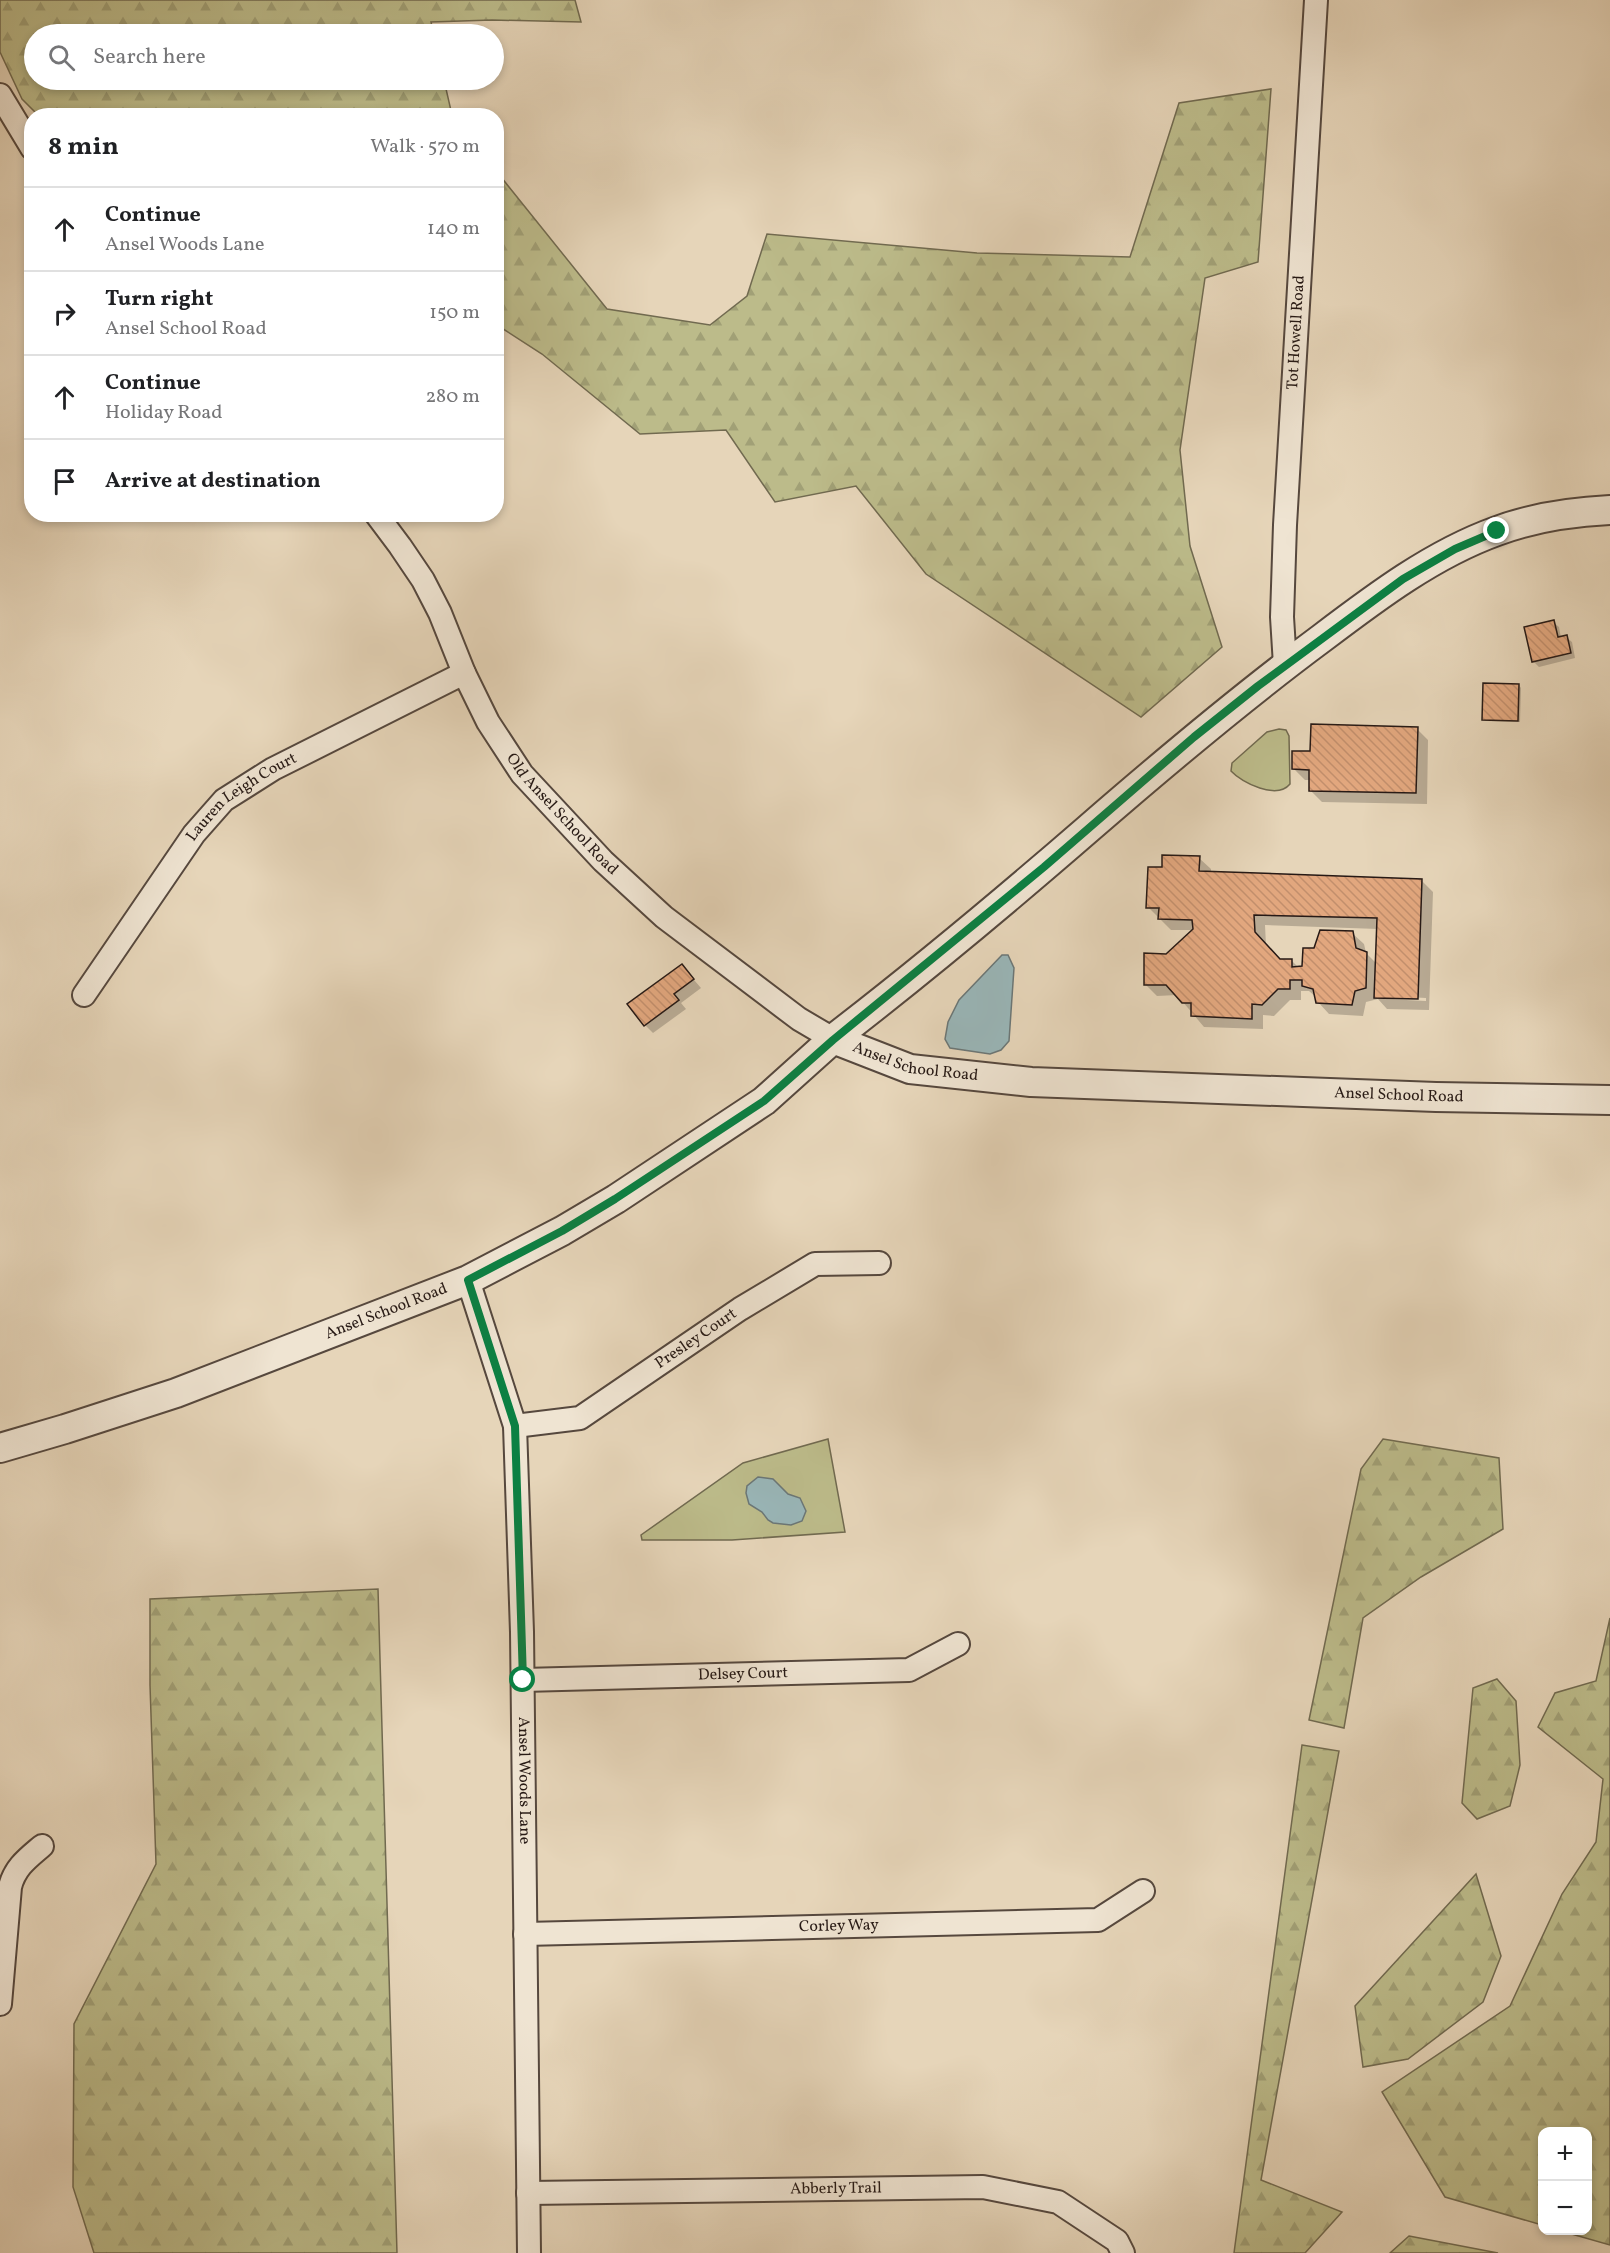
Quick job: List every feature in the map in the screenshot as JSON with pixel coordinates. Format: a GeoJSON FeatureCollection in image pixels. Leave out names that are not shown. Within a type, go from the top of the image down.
{"type":"FeatureCollection","features":[{"type":"Feature","properties":{"kind":"street","name":"Tot Howell Road"},"geometry":{"type":"LineString","coordinates":[[1285,665],[1282,617],[1285,525],[1316,0]]}},
{"type":"Feature","properties":{"kind":"street"},"geometry":{"type":"LineString","coordinates":[[0,95],[24,135]]}},
{"type":"Feature","properties":{"kind":"street"},"geometry":{"type":"LineString","coordinates":[[833,1040],[1044,867],[1194,737],[1285,665],[1395,585],[1455,549],[1497,531],[1530,520],[1574,512],[1610,510]]}},
{"type":"Feature","properties":{"kind":"street","name":"Old Ansel School Road"},"geometry":{"type":"LineString","coordinates":[[382,522],[423,580],[488,722],[522,774],[603,861],[664,916],[799,1019],[833,1040]]}},
{"type":"Feature","properties":{"kind":"street","name":"Lauren Leigh Court"},"geometry":{"type":"LineString","coordinates":[[84,995],[194,834],[224,800],[273,769],[464,673]]}},
{"type":"Feature","properties":{"kind":"street","name":"Ansel School Road"},"geometry":{"type":"LineString","coordinates":[[0,1448],[176,1393],[468,1280],[562,1231],[764,1101],[833,1040],[910,1069],[1031,1082],[1610,1101]]}},
{"type":"Feature","properties":{"kind":"street","name":"Presley Court"},"geometry":{"type":"LineString","coordinates":[[515,1426],[580,1418],[740,1309],[815,1264],[879,1263]]}},
{"type":"Feature","properties":{"kind":"street","name":"Ansel Woods Lane"},"geometry":{"type":"LineString","coordinates":[[468,1280],[515,1426],[523,1680],[529,2253]]}},
{"type":"Feature","properties":{"kind":"street","name":"Delsey Court"},"geometry":{"type":"LineString","coordinates":[[523,1680],[909,1670],[958,1644]]}},
{"type":"Feature","properties":{"kind":"street"},"geometry":{"type":"LineString","coordinates":[[0,2004],[13,1875],[17,1868],[42,1846]]}},
{"type":"Feature","properties":{"kind":"street","name":"Corley Way"},"geometry":{"type":"LineString","coordinates":[[525,1934],[1098,1920],[1143,1891]]}},
{"type":"Feature","properties":{"kind":"street","name":"Abberly Trail"},"geometry":{"type":"LineString","coordinates":[[528,2193],[983,2187],[1058,2202],[1117,2241],[1123,2253]]}},
{"type":"Feature","properties":{"kind":"green space"},"geometry":{"type":"Polygon","coordinates":[[[0,0],[575,0],[581,22],[492,20],[431,22],[432,24],[24,24],[24,90],[446,90],[450,108],[31,108],[22,99],[0,52],[0,0]]]}},
{"type":"Feature","properties":{"kind":"green space"},"geometry":{"type":"Polygon","coordinates":[[[1271,89],[1258,262],[1205,278],[1180,450],[1190,546],[1222,647],[1141,717],[926,574],[856,486],[775,502],[726,430],[640,434],[542,354],[504,330],[504,181],[607,309],[710,325],[747,296],[767,234],[977,253],[1130,257],[1179,103],[1271,89]]]}},
{"type":"Feature","properties":{"kind":"green space"},"geometry":{"type":"Polygon","coordinates":[[[1286,730],[1289,736],[1290,784],[1284,789],[1269,790],[1251,785],[1231,771],[1232,763],[1267,732],[1286,730]]]}},
{"type":"Feature","properties":{"kind":"green space"},"geometry":{"type":"Polygon","coordinates":[[[828,1439],[845,1532],[732,1540],[642,1540],[641,1535],[743,1463],[828,1439]]]}},
{"type":"Feature","properties":{"kind":"green space"},"geometry":{"type":"Polygon","coordinates":[[[1383,1439],[1499,1458],[1503,1529],[1421,1577],[1363,1618],[1344,1728],[1309,1720],[1361,1469],[1383,1439]]]}},
{"type":"Feature","properties":{"kind":"green space"},"geometry":{"type":"Polygon","coordinates":[[[378,1589],[397,2253],[94,2253],[73,2187],[74,2024],[156,1864],[150,1685],[150,1599],[378,1589]]]}},
{"type":"Feature","properties":{"kind":"green space"},"geometry":{"type":"Polygon","coordinates":[[[1610,1618],[1610,2245],[1575,2235],[1592,2235],[1592,2127],[1538,2127],[1538,2224],[1445,2197],[1382,2092],[1510,2006],[1562,1894],[1596,1842],[1603,1779],[1538,1727],[1555,1693],[1596,1681],[1610,1618]]]}},
{"type":"Feature","properties":{"kind":"green space"},"geometry":{"type":"Polygon","coordinates":[[[1497,1679],[1516,1701],[1520,1765],[1510,1806],[1477,1819],[1462,1803],[1473,1688],[1497,1679]]]}},
{"type":"Feature","properties":{"kind":"green space"},"geometry":{"type":"Polygon","coordinates":[[[1302,1745],[1339,1751],[1261,2180],[1342,2212],[1305,2253],[1234,2253],[1302,1745]]]}},
{"type":"Feature","properties":{"kind":"green space"},"geometry":{"type":"Polygon","coordinates":[[[1476,1874],[1501,1956],[1483,2002],[1408,2059],[1363,2067],[1355,2006],[1476,1874]]]}},
{"type":"Feature","properties":{"kind":"green space"},"geometry":{"type":"Polygon","coordinates":[[[1409,2236],[1498,2253],[1390,2253],[1409,2236]]]}},
{"type":"Feature","properties":{"kind":"water"},"geometry":{"type":"Polygon","coordinates":[[[1002,955],[1008,955],[1014,968],[1009,1041],[1001,1050],[990,1054],[950,1048],[945,1039],[948,1022],[959,1000],[1002,955]]]}},
{"type":"Feature","properties":{"kind":"water"},"geometry":{"type":"Polygon","coordinates":[[[758,1477],[773,1479],[788,1494],[800,1498],[806,1511],[802,1521],[791,1525],[773,1523],[749,1504],[747,1486],[758,1477]]]}},
{"type":"Feature","properties":{"kind":"building"},"geometry":{"type":"Polygon","coordinates":[[[1554,620],[1558,637],[1567,635],[1571,653],[1532,662],[1524,627],[1554,620]]]}},
{"type":"Feature","properties":{"kind":"building"},"geometry":{"type":"Polygon","coordinates":[[[1483,683],[1519,684],[1518,721],[1482,720],[1483,683]]]}},
{"type":"Feature","properties":{"kind":"building"},"geometry":{"type":"Polygon","coordinates":[[[1311,724],[1418,727],[1416,793],[1309,791],[1309,770],[1292,769],[1292,751],[1310,751],[1311,724]]]}},
{"type":"Feature","properties":{"kind":"building"},"geometry":{"type":"Polygon","coordinates":[[[1162,855],[1200,856],[1199,871],[1422,879],[1418,999],[1374,998],[1377,918],[1254,915],[1255,932],[1280,959],[1292,959],[1292,967],[1302,966],[1303,948],[1314,948],[1320,930],[1353,931],[1356,948],[1367,952],[1366,988],[1355,991],[1352,1005],[1316,1003],[1313,989],[1302,986],[1302,980],[1290,980],[1290,989],[1278,989],[1262,1005],[1252,1004],[1252,1019],[1191,1016],[1191,1003],[1182,1003],[1166,985],[1144,985],[1144,953],[1166,954],[1193,929],[1192,920],[1158,919],[1159,908],[1146,908],[1148,867],[1162,867],[1162,855]]]}},
{"type":"Feature","properties":{"kind":"building"},"geometry":{"type":"Polygon","coordinates":[[[682,964],[694,979],[674,994],[679,1000],[644,1026],[627,1004],[682,964]]]}},
{"type":"Feature","properties":{"kind":"route"},"geometry":{"type":"LineString","coordinates":[[523,1680],[515,1426],[468,1280],[562,1231],[615,1199],[764,1101],[833,1040],[1044,867],[1194,737],[1258,686],[1403,579],[1455,549],[1497,531]]}}]}
